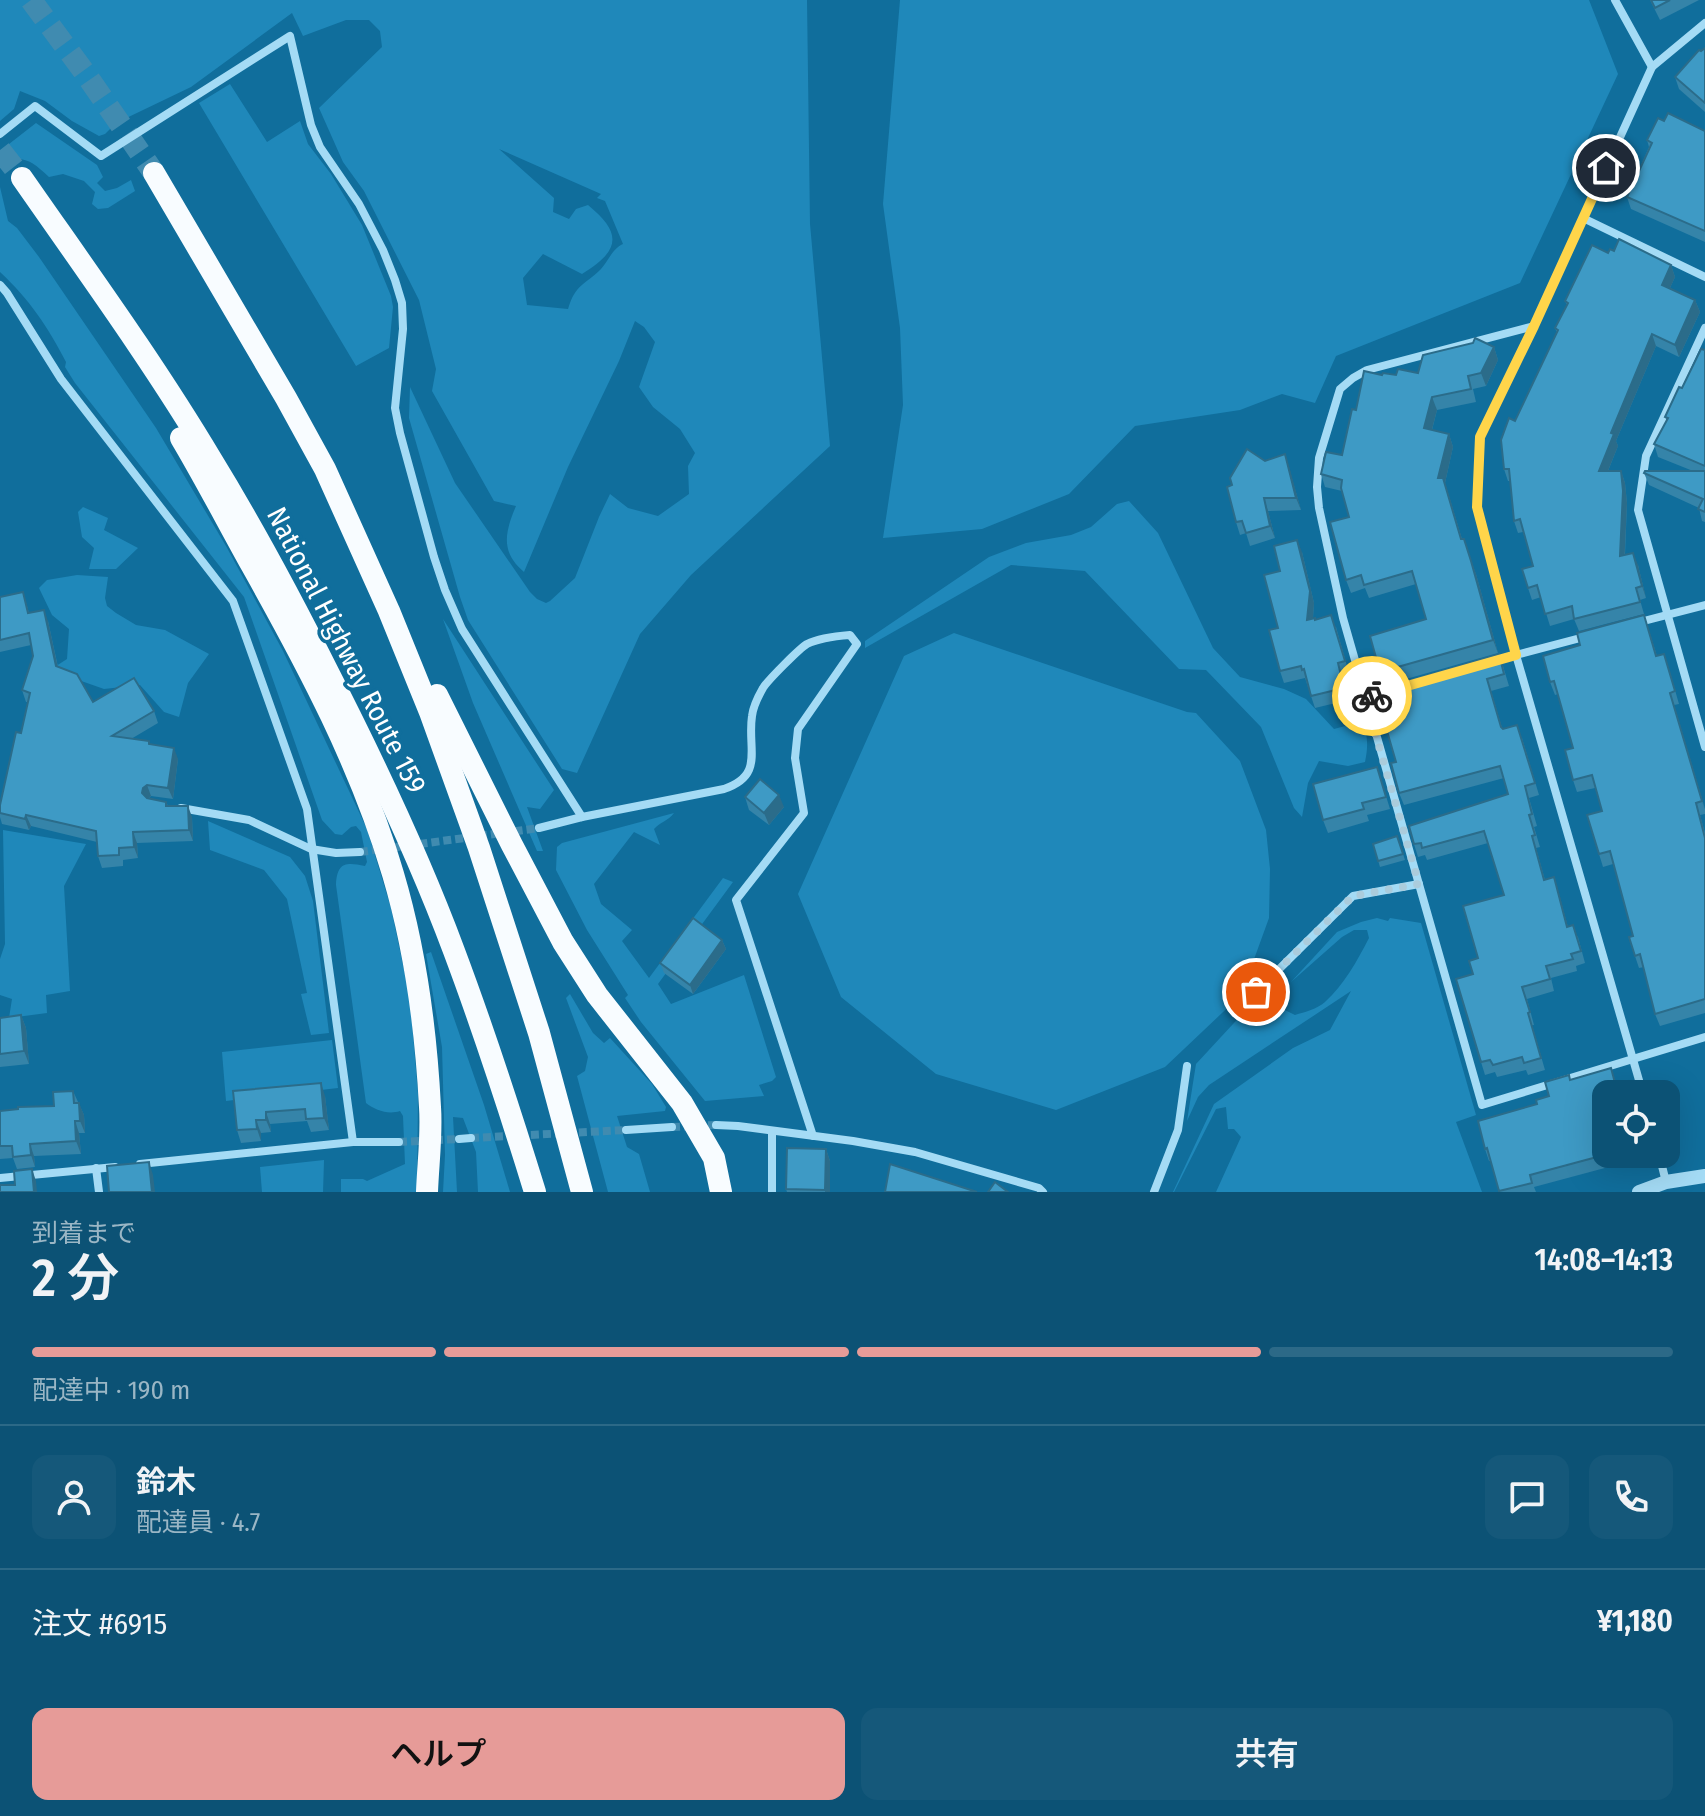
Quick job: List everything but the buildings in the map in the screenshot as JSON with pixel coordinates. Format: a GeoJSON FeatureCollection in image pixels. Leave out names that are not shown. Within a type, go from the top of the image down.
{"type":"FeatureCollection","features":[{"type":"Feature","properties":{"kind":"highway","name":"National Highway Route 159"},"geometry":{"type":"LineString","coordinates":[[154,173],[325,469],[389,611],[430,712],[479,848],[539,1033],[582,1192]]}},
{"type":"Feature","properties":{"kind":"highway","name":"National Highway Route 159"},"geometry":{"type":"LineString","coordinates":[[22,178],[160,378],[210,457],[303,622],[366,746],[454,949],[535,1192]]}},
{"type":"Feature","properties":{"kind":"highway"},"geometry":{"type":"LineString","coordinates":[[73,251],[195,461],[285,625],[363,787],[393,874],[409,938],[430,1109],[427,1192]]}},
{"type":"Feature","properties":{"kind":"highway"},"geometry":{"type":"LineString","coordinates":[[325,469],[563,942],[597,995],[682,1103],[714,1158],[721,1192]]}},
{"type":"Feature","properties":{"kind":"street"},"geometry":{"type":"LineString","coordinates":[[1615,0],[1652,67]]}},
{"type":"Feature","properties":{"kind":"street"},"geometry":{"type":"LineString","coordinates":[[1639,1080],[1516,655],[1477,507],[1480,437],[1652,67],[1705,23]]}},
{"type":"Feature","properties":{"kind":"street"},"geometry":{"type":"LineString","coordinates":[[0,134],[35,106],[101,156],[290,36],[311,125],[320,147],[359,204],[383,250],[402,303],[403,329],[395,408],[445,590],[462,629],[582,817]]}},
{"type":"Feature","properties":{"kind":"street"},"geometry":{"type":"LineString","coordinates":[[1583,218],[1705,277]]}},
{"type":"Feature","properties":{"kind":"street"},"geometry":{"type":"LineString","coordinates":[[0,285],[61,379],[233,601],[307,809],[353,1142]]}},
{"type":"Feature","properties":{"kind":"street"},"geometry":{"type":"LineString","coordinates":[[1534,326],[1367,370],[1340,389],[1319,458],[1317,487],[1343,618],[1482,1105],[1705,1037]]}},
{"type":"Feature","properties":{"kind":"street"},"geometry":{"type":"LineString","coordinates":[[1705,328],[1646,456],[1638,510],[1705,747]]}},
{"type":"Feature","properties":{"kind":"street"},"geometry":{"type":"LineString","coordinates":[[1623,627],[1705,605]]}},
{"type":"Feature","properties":{"kind":"street"},"geometry":{"type":"LineString","coordinates":[[539,828],[737,785],[749,770],[752,715],[765,685],[806,645],[850,635],[857,644],[798,729],[795,758],[804,813],[736,900],[813,1136]]}},
{"type":"Feature","properties":{"kind":"street"},"geometry":{"type":"LineString","coordinates":[[1486,663],[1592,635]]}},
{"type":"Feature","properties":{"kind":"street"},"geometry":{"type":"LineString","coordinates":[[1365,698],[1381,693]]}},
{"type":"Feature","properties":{"kind":"street"},"geometry":{"type":"LineString","coordinates":[[167,806],[249,820],[311,849],[336,853],[360,852]]}},
{"type":"Feature","properties":{"kind":"street"},"geometry":{"type":"LineString","coordinates":[[1256,992],[1353,896],[1419,884]]}},
{"type":"Feature","properties":{"kind":"street"},"geometry":{"type":"LineString","coordinates":[[1154,1192],[1178,1130],[1187,1066]]}},
{"type":"Feature","properties":{"kind":"street"},"geometry":{"type":"LineString","coordinates":[[716,1125],[853,1141],[915,1152],[1039,1188],[1043,1192]]}},
{"type":"Feature","properties":{"kind":"street"},"geometry":{"type":"LineString","coordinates":[[626,1130],[672,1127]]}},
{"type":"Feature","properties":{"kind":"street"},"geometry":{"type":"LineString","coordinates":[[772,1131],[772,1192]]}},
{"type":"Feature","properties":{"kind":"street"},"geometry":{"type":"LineString","coordinates":[[459,1139],[471,1138]]}},
{"type":"Feature","properties":{"kind":"street"},"geometry":{"type":"LineString","coordinates":[[135,1164],[353,1142],[399,1142]]}},
{"type":"Feature","properties":{"kind":"street"},"geometry":{"type":"LineString","coordinates":[[0,1178],[119,1166]]}},
{"type":"Feature","properties":{"kind":"street"},"geometry":{"type":"LineString","coordinates":[[96,1168],[99,1192]]}},
{"type":"Feature","properties":{"kind":"street"},"geometry":{"type":"LineString","coordinates":[[1662,1168],[1666,1182]]}},
{"type":"Feature","properties":{"kind":"street"},"geometry":{"type":"LineString","coordinates":[[1639,1192],[1666,1182],[1705,1176]]}},
{"type":"Feature","properties":{"kind":"shaded area"},"geometry":{"type":"Polygon","coordinates":[[[0,0],[807,0],[810,224],[830,446],[691,575],[640,634],[577,773],[562,769],[468,620],[409,418],[410,387],[455,483],[530,592],[546,603],[575,578],[610,494],[628,508],[658,516],[689,494],[688,466],[695,453],[680,429],[653,407],[639,387],[655,342],[644,327],[635,321],[524,572],[511,557],[507,541],[516,506],[494,501],[432,391],[436,369],[419,300],[364,191],[343,162],[319,108],[382,47],[380,31],[369,20],[346,20],[303,36],[292,13],[191,87],[116,123],[99,136],[45,101],[20,91],[14,109],[0,121],[0,0]],[[499,149],[554,198],[553,212],[569,219],[576,209],[588,205],[607,224],[611,233],[610,249],[582,274],[543,254],[523,278],[527,305],[568,309],[577,289],[601,269],[623,244],[605,201],[597,198],[601,194],[499,149]]]}},
{"type":"Feature","properties":{"kind":"shaded area"},"geometry":{"type":"Polygon","coordinates":[[[900,0],[1589,0],[1618,74],[1520,283],[1336,356],[1315,403],[1282,394],[1240,410],[1135,426],[1069,494],[982,529],[883,538],[903,405],[900,328],[883,204],[900,0]]]}},
{"type":"Feature","properties":{"kind":"shaded area"},"geometry":{"type":"Polygon","coordinates":[[[230,84],[267,142],[300,121],[308,144],[331,174],[362,225],[393,307],[389,348],[356,366],[199,103],[230,84]]]}},
{"type":"Feature","properties":{"kind":"shaded area"},"geometry":{"type":"Polygon","coordinates":[[[36,123],[97,165],[103,177],[97,183],[105,191],[131,180],[135,191],[108,208],[98,209],[92,204],[95,192],[84,181],[63,174],[49,177],[32,163],[21,159],[0,162],[0,151],[36,123]]]}},
{"type":"Feature","properties":{"kind":"shaded area"},"geometry":{"type":"Polygon","coordinates":[[[0,187],[8,221],[39,257],[156,428],[226,546],[283,651],[367,829],[391,908],[410,998],[418,1094],[417,1192],[341,1192],[341,1179],[367,1181],[405,1164],[403,1116],[400,1111],[382,1111],[366,1103],[336,885],[338,872],[344,865],[365,866],[367,862],[361,832],[356,826],[342,835],[335,834],[322,820],[244,597],[75,383],[45,325],[0,272],[0,187]]]}},
{"type":"Feature","properties":{"kind":"shaded area"},"geometry":{"type":"Polygon","coordinates":[[[1129,501],[1158,533],[1213,648],[1240,677],[1284,689],[1306,699],[1334,729],[1360,722],[1363,726],[1367,740],[1365,762],[1348,766],[1319,761],[1308,783],[1302,817],[1294,808],[1261,727],[1206,670],[1179,669],[1085,571],[1011,565],[865,648],[865,641],[989,557],[1026,543],[1071,535],[1091,527],[1117,504],[1129,501]]]}},
{"type":"Feature","properties":{"kind":"shaded area"},"geometry":{"type":"Polygon","coordinates":[[[83,507],[108,518],[104,530],[138,548],[116,569],[89,569],[94,548],[82,537],[78,512],[83,507]]]}},
{"type":"Feature","properties":{"kind":"shaded area"},"geometry":{"type":"Polygon","coordinates":[[[77,575],[108,577],[105,598],[107,606],[116,613],[136,625],[165,630],[209,654],[188,683],[179,717],[164,712],[140,685],[104,689],[50,670],[67,659],[69,629],[52,615],[39,588],[47,580],[77,575]]]}},
{"type":"Feature","properties":{"kind":"shaded area"},"geometry":{"type":"Polygon","coordinates":[[[443,619],[554,790],[540,809],[527,807],[543,851],[537,851],[473,703],[443,619]]]}},
{"type":"Feature","properties":{"kind":"shaded area"},"geometry":{"type":"Polygon","coordinates":[[[954,633],[1196,713],[1240,761],[1266,830],[1270,869],[1269,918],[1241,995],[1165,1067],[1056,1110],[936,1074],[841,997],[798,894],[904,656],[954,633]]]}},
{"type":"Feature","properties":{"kind":"shaded area"},"geometry":{"type":"Polygon","coordinates":[[[674,813],[654,829],[660,845],[634,832],[594,884],[601,904],[632,930],[622,941],[649,978],[723,878],[733,882],[658,984],[671,1004],[744,975],[776,1077],[759,1085],[764,1096],[705,1101],[625,998],[628,995],[587,930],[556,870],[557,847],[562,843],[674,813]]]}},
{"type":"Feature","properties":{"kind":"shaded area"},"geometry":{"type":"Polygon","coordinates":[[[208,821],[290,857],[305,876],[313,901],[329,1033],[311,1035],[301,994],[307,993],[287,899],[264,870],[210,850],[208,821]]]}},
{"type":"Feature","properties":{"kind":"shaded area"},"geometry":{"type":"Polygon","coordinates":[[[3,830],[86,844],[64,886],[70,991],[46,995],[47,1013],[9,1018],[12,999],[0,995],[0,959],[5,944],[3,830]]]}},
{"type":"Feature","properties":{"kind":"shaded area"},"geometry":{"type":"Polygon","coordinates":[[[1377,918],[1421,923],[1476,1115],[1456,1122],[1482,1192],[1216,1192],[1241,1137],[1234,1129],[1228,1129],[1226,1107],[1216,1109],[1173,1192],[1214,1104],[1293,1048],[1330,1030],[1351,991],[1209,1085],[1198,1097],[1187,1121],[1196,1064],[1258,997],[1295,1015],[1325,1002],[1355,964],[1369,938],[1367,930],[1354,930],[1342,937],[1291,982],[1337,932],[1377,918]]]}},
{"type":"Feature","properties":{"kind":"shaded area"},"geometry":{"type":"Polygon","coordinates":[[[431,952],[484,1105],[510,1192],[478,1192],[476,1152],[463,1118],[453,1117],[457,1192],[443,1192],[442,1047],[426,954],[431,952]]]}},
{"type":"Feature","properties":{"kind":"shaded area"},"geometry":{"type":"Polygon","coordinates":[[[570,994],[593,1033],[604,1043],[610,1038],[652,1084],[666,1107],[665,1111],[617,1116],[627,1147],[639,1154],[650,1192],[608,1192],[577,1076],[585,1071],[588,1057],[566,998],[570,994]]]}},
{"type":"Feature","properties":{"kind":"shaded area"},"geometry":{"type":"Polygon","coordinates":[[[332,1040],[338,1088],[226,1101],[222,1052],[332,1040]]]}},
{"type":"Feature","properties":{"kind":"shaded area"},"geometry":{"type":"Polygon","coordinates":[[[324,1160],[323,1192],[262,1192],[260,1167],[324,1160]]]}},
{"type":"Feature","properties":{"kind":"tunnel"},"geometry":{"type":"LineString","coordinates":[[31,0],[154,173]]}},
{"type":"Feature","properties":{"kind":"tunnel"},"geometry":{"type":"LineString","coordinates":[[0,150],[22,178]]}},
{"type":"Feature","properties":{"kind":"tunnel"},"geometry":{"type":"LineString","coordinates":[[360,852],[539,828]]}},
{"type":"Feature","properties":{"kind":"tunnel"},"geometry":{"type":"LineString","coordinates":[[672,1127],[716,1125]]}},
{"type":"Feature","properties":{"kind":"tunnel"},"geometry":{"type":"LineString","coordinates":[[471,1138],[626,1130]]}},
{"type":"Feature","properties":{"kind":"tunnel"},"geometry":{"type":"LineString","coordinates":[[399,1142],[459,1139]]}},
{"type":"Feature","properties":{"kind":"way so far"},"geometry":{"type":"LineString","coordinates":[[1256,992],[1353,896],[1419,884],[1365,698],[1372,696]]}},
{"type":"Feature","properties":{"kind":"route"},"geometry":{"type":"LineString","coordinates":[[1372,696],[1516,655],[1477,507],[1480,437],[1606,168]]}}]}
